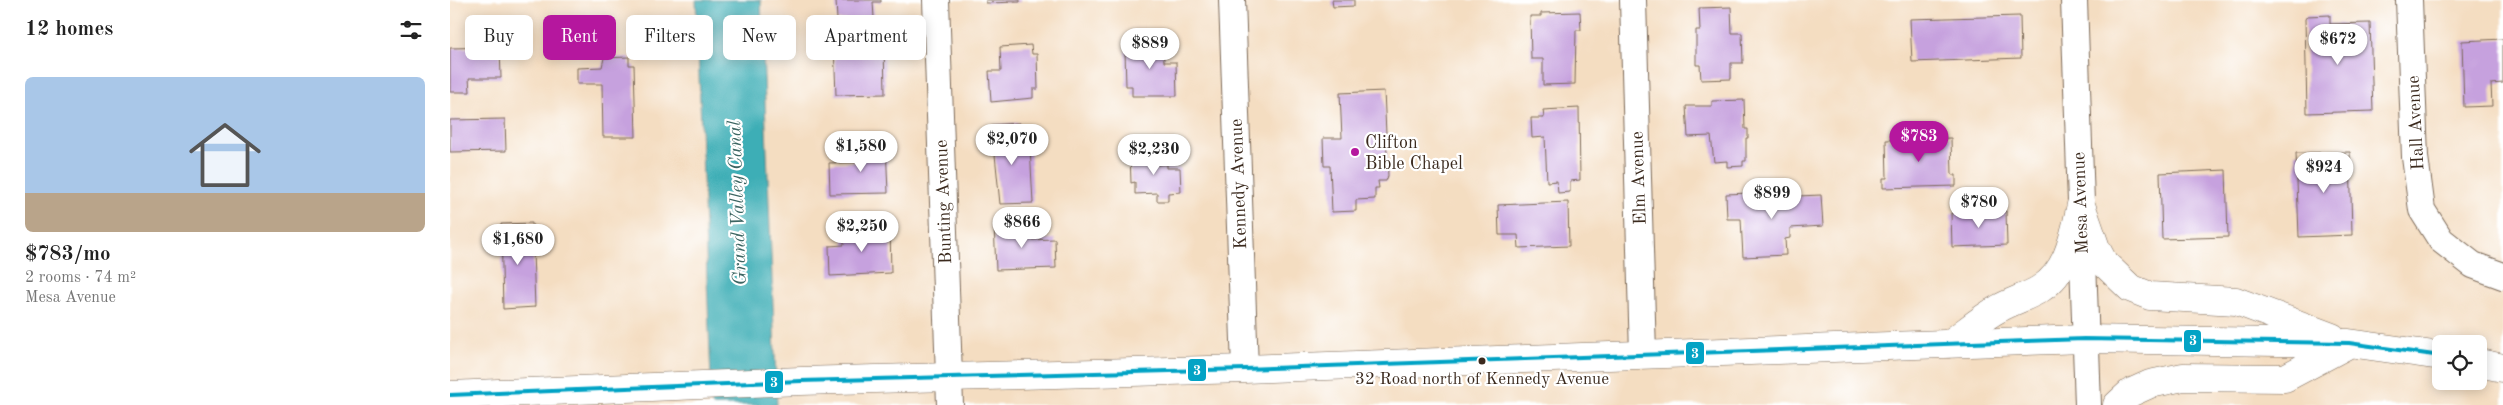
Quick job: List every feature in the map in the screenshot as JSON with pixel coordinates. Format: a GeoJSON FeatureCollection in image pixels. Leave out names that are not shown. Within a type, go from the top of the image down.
{"type":"FeatureCollection","features":[{"type":"Feature","properties":{"kind":"main road"},"geometry":{"type":"LineString","coordinates":[[1949,344],[1998,309],[2042,288],[2054,277],[2064,263],[2071,246],[2080,205]]}},
{"type":"Feature","properties":{"kind":"main road"},"geometry":{"type":"LineString","coordinates":[[2080,205],[2096,248],[2104,263],[2130,288],[2150,296],[2236,301],[2349,343]]}},
{"type":"Feature","properties":{"kind":"main road"},"geometry":{"type":"LineString","coordinates":[[450,395],[801,381],[1245,369],[2084,339],[2349,343],[2432,355]]}},
{"type":"Feature","properties":{"kind":"main road"},"geometry":{"type":"LineString","coordinates":[[2117,405],[2130,393],[2150,384],[2183,377],[2285,378],[2349,343]]}},
{"type":"Feature","properties":{"kind":"main road"},"geometry":{"type":"LineString","coordinates":[[2487,365],[2503,368]]}},
{"type":"Feature","properties":{"kind":"street","name":"Bunting Avenue"},"geometry":{"type":"LineString","coordinates":[[936,0],[950,405]]}},
{"type":"Feature","properties":{"kind":"street","name":"Kennedy Avenue"},"geometry":{"type":"LineString","coordinates":[[1232,0],[1245,369]]}},
{"type":"Feature","properties":{"kind":"street","name":"Elm Avenue"},"geometry":{"type":"LineString","coordinates":[[1633,0],[1643,355]]}},
{"type":"Feature","properties":{"kind":"street","name":"Mesa Avenue"},"geometry":{"type":"LineString","coordinates":[[2074,0],[2084,339],[2088,405]]}},
{"type":"Feature","properties":{"kind":"street","name":"Hall Avenue"},"geometry":{"type":"LineString","coordinates":[[2409,0],[2417,175],[2422,210],[2441,240],[2473,265],[2503,276]]}},
{"type":"Feature","properties":{"kind":"water","name":"Grand Valley Canal"},"geometry":{"type":"Polygon","coordinates":[[[696,0],[761,0],[762,15],[723,15],[723,60],[763,60],[777,405],[712,405],[698,60],[713,60],[713,15],[697,15],[696,0]]]}},
{"type":"Feature","properties":{"kind":"building"},"geometry":{"type":"Polygon","coordinates":[[[836,0],[881,0],[881,2],[873,2],[874,15],[837,15],[836,0]]]}},
{"type":"Feature","properties":{"kind":"building"},"geometry":{"type":"Polygon","coordinates":[[[986,0],[1020,0],[1020,2],[986,3],[986,0]]]}},
{"type":"Feature","properties":{"kind":"building"},"geometry":{"type":"Polygon","coordinates":[[[1332,0],[1354,0],[1354,6],[1333,7],[1332,0]]]}},
{"type":"Feature","properties":{"kind":"building"},"geometry":{"type":"Polygon","coordinates":[[[1731,7],[1732,33],[1742,33],[1743,63],[1731,63],[1731,79],[1701,80],[1700,65],[1696,65],[1696,30],[1700,30],[1699,8],[1731,7]]]}},
{"type":"Feature","properties":{"kind":"building"},"geometry":{"type":"Polygon","coordinates":[[[1580,12],[1581,30],[1576,30],[1575,84],[1543,85],[1543,59],[1531,59],[1530,16],[1541,16],[1541,13],[1580,12]]]}},
{"type":"Feature","properties":{"kind":"building"},"geometry":{"type":"Polygon","coordinates":[[[2330,15],[2330,24],[2370,23],[2373,111],[2307,113],[2305,19],[2307,16],[2330,15]]]}},
{"type":"Feature","properties":{"kind":"building"},"geometry":{"type":"Polygon","coordinates":[[[2020,16],[2021,58],[1912,62],[1910,19],[2020,16]]]}},
{"type":"Feature","properties":{"kind":"building"},"geometry":{"type":"Polygon","coordinates":[[[2503,39],[2503,83],[2491,84],[2492,106],[2464,107],[2462,41],[2503,39]]]}},
{"type":"Feature","properties":{"kind":"building"},"geometry":{"type":"Polygon","coordinates":[[[1163,40],[1164,62],[1176,62],[1177,96],[1132,96],[1132,86],[1126,86],[1125,51],[1131,51],[1130,41],[1163,40]]]}},
{"type":"Feature","properties":{"kind":"building"},"geometry":{"type":"Polygon","coordinates":[[[1031,45],[1032,54],[1037,54],[1038,89],[1033,89],[1033,98],[991,102],[989,71],[1001,71],[1000,47],[1031,45]]]}},
{"type":"Feature","properties":{"kind":"building"},"geometry":{"type":"Polygon","coordinates":[[[450,48],[465,48],[465,60],[500,60],[501,78],[469,78],[470,92],[450,92],[450,48]]]}},
{"type":"Feature","properties":{"kind":"building"},"geometry":{"type":"Polygon","coordinates":[[[626,57],[626,60],[629,60],[629,65],[634,65],[636,137],[603,137],[602,84],[577,84],[577,68],[602,67],[604,60],[616,60],[616,58],[626,57]]]}},
{"type":"Feature","properties":{"kind":"building"},"geometry":{"type":"Polygon","coordinates":[[[835,60],[884,60],[885,94],[836,95],[835,60]]]}},
{"type":"Feature","properties":{"kind":"building","name":"Clifton Bible Chapel"},"geometry":{"type":"Polygon","coordinates":[[[1384,91],[1388,176],[1386,181],[1378,181],[1379,188],[1375,188],[1375,199],[1356,200],[1356,211],[1332,212],[1330,166],[1324,166],[1323,138],[1342,138],[1340,93],[1384,91]]]}},
{"type":"Feature","properties":{"kind":"building"},"geometry":{"type":"Polygon","coordinates":[[[1744,100],[1745,129],[1748,129],[1746,161],[1743,161],[1743,166],[1727,167],[1727,161],[1714,162],[1711,136],[1688,137],[1686,106],[1712,106],[1712,101],[1744,100]]]}},
{"type":"Feature","properties":{"kind":"building"},"geometry":{"type":"Polygon","coordinates":[[[1579,108],[1580,180],[1570,181],[1570,192],[1558,193],[1557,181],[1547,182],[1545,137],[1532,138],[1531,118],[1544,118],[1543,110],[1579,108]]]}},
{"type":"Feature","properties":{"kind":"building"},"geometry":{"type":"Polygon","coordinates":[[[505,119],[506,151],[450,152],[450,120],[505,119]]]}},
{"type":"Feature","properties":{"kind":"building"},"geometry":{"type":"Polygon","coordinates":[[[1019,123],[1020,148],[1030,147],[1033,203],[1000,204],[992,125],[1019,123]]]}},
{"type":"Feature","properties":{"kind":"building"},"geometry":{"type":"Polygon","coordinates":[[[1951,138],[1952,175],[1956,175],[1956,186],[1883,188],[1883,178],[1887,178],[1886,140],[1951,138]]]}},
{"type":"Feature","properties":{"kind":"building"},"geometry":{"type":"Polygon","coordinates":[[[886,145],[888,193],[830,194],[829,163],[860,162],[860,146],[886,145]]]}},
{"type":"Feature","properties":{"kind":"building"},"geometry":{"type":"Polygon","coordinates":[[[1155,151],[1156,165],[1167,164],[1167,168],[1180,168],[1181,192],[1168,193],[1168,201],[1157,201],[1157,193],[1135,194],[1135,182],[1131,183],[1130,153],[1155,151]]]}},
{"type":"Feature","properties":{"kind":"building"},"geometry":{"type":"Polygon","coordinates":[[[2350,152],[2352,235],[2299,237],[2296,153],[2350,152]]]}},
{"type":"Feature","properties":{"kind":"building"},"geometry":{"type":"Polygon","coordinates":[[[2226,170],[2228,237],[2162,239],[2160,173],[2226,170]]]}},
{"type":"Feature","properties":{"kind":"building"},"geometry":{"type":"Polygon","coordinates":[[[1750,193],[1751,198],[1821,195],[1823,226],[1790,228],[1790,238],[1785,239],[1786,255],[1743,257],[1741,219],[1727,219],[1726,194],[1750,193]]]}},
{"type":"Feature","properties":{"kind":"building"},"geometry":{"type":"Polygon","coordinates":[[[1568,202],[1569,246],[1519,248],[1518,235],[1499,235],[1498,205],[1568,202]]]}},
{"type":"Feature","properties":{"kind":"building"},"geometry":{"type":"Polygon","coordinates":[[[2006,211],[2007,245],[1952,247],[1951,213],[2006,211]]]}},
{"type":"Feature","properties":{"kind":"building"},"geometry":{"type":"Polygon","coordinates":[[[1026,222],[1026,240],[1055,239],[1056,268],[996,270],[994,223],[1026,222]]]}},
{"type":"Feature","properties":{"kind":"building"},"geometry":{"type":"Polygon","coordinates":[[[532,223],[535,307],[503,309],[501,224],[532,223]]]}},
{"type":"Feature","properties":{"kind":"building"},"geometry":{"type":"Polygon","coordinates":[[[890,226],[891,273],[830,276],[829,246],[844,245],[844,230],[890,226]]]}},
{"type":"Feature","properties":{"kind":"transit line","name":"3"},"geometry":{"type":"LineString","coordinates":[[450,395],[801,381],[1245,369],[2084,339],[2349,343],[2432,355]]}},
{"type":"Feature","properties":{"kind":"place","name":"Clifton Bible Chapel"},"geometry":{"type":"Point","coordinates":[1355,152]}},
{"type":"Feature","properties":{"kind":"place","name":"32 Road north of Kennedy Avenue"},"geometry":{"type":"Point","coordinates":[1482,361]}}]}
